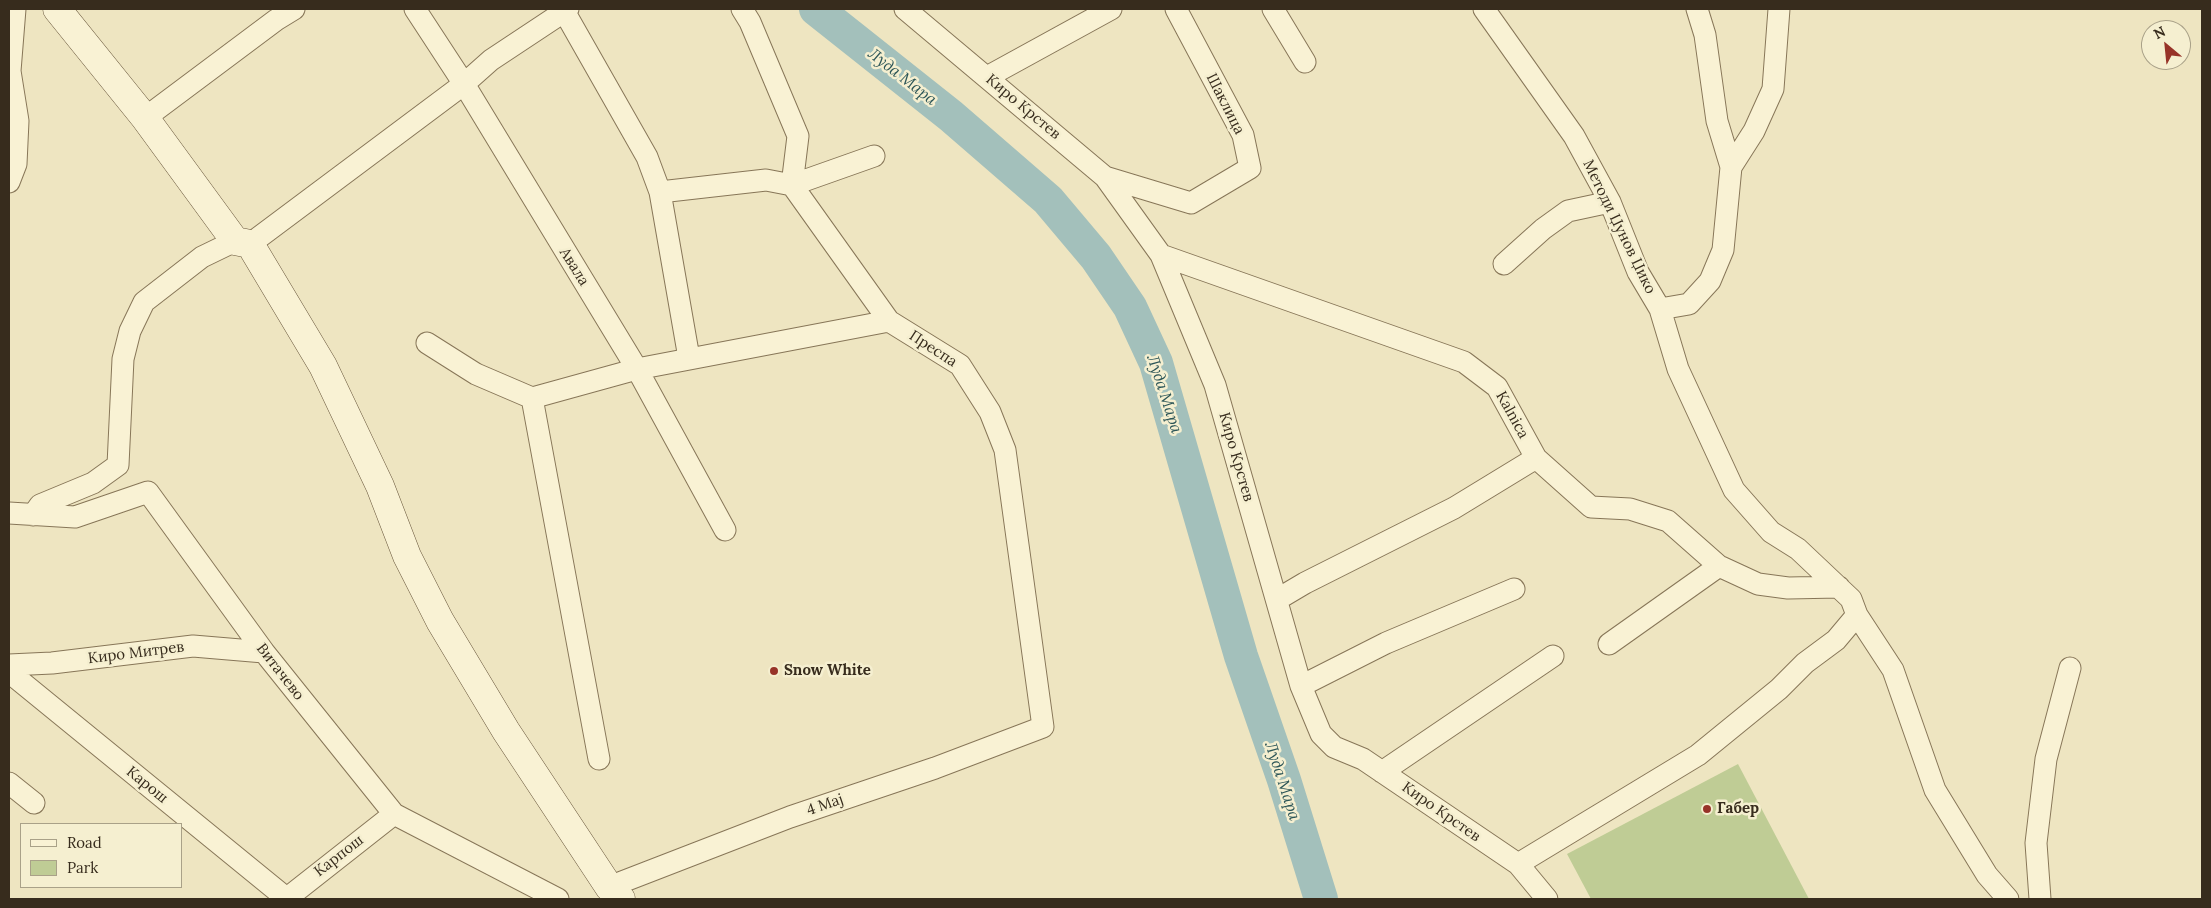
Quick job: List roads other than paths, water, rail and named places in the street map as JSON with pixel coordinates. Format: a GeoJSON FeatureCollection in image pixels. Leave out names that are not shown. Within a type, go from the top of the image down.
{"type":"FeatureCollection","features":[{"type":"Feature","properties":{"kind":"main road"},"geometry":{"type":"LineString","coordinates":[[57,9],[242,243],[323,366],[380,486],[407,556],[440,621],[506,731],[615,893]]}},
{"type":"Feature","properties":{"kind":"street"},"geometry":{"type":"LineString","coordinates":[[9,182],[16,164],[18,121],[10,71],[15,9]]}},
{"type":"Feature","properties":{"kind":"street"},"geometry":{"type":"LineString","coordinates":[[145,118],[276,20],[294,9]]}},
{"type":"Feature","properties":{"kind":"street","name":"Авала"},"geometry":{"type":"LineString","coordinates":[[415,9],[464,84],[637,369],[725,530]]}},
{"type":"Feature","properties":{"kind":"street"},"geometry":{"type":"LineString","coordinates":[[742,9],[750,22],[798,136],[792,185]]}},
{"type":"Feature","properties":{"kind":"street","name":"Киро Крстев"},"geometry":{"type":"LineString","coordinates":[[905,9],[1105,177],[1161,255],[1215,385],[1278,599],[1301,686],[1321,734],[1334,747],[1363,759],[1518,864],[1548,899]]}},
{"type":"Feature","properties":{"kind":"street"},"geometry":{"type":"LineString","coordinates":[[988,77],[1111,9]]}},
{"type":"Feature","properties":{"kind":"street","name":"Шаклица"},"geometry":{"type":"LineString","coordinates":[[1105,177],[1191,203],[1250,168],[1243,135],[1176,9]]}},
{"type":"Feature","properties":{"kind":"street"},"geometry":{"type":"LineString","coordinates":[[1273,9],[1305,62]]}},
{"type":"Feature","properties":{"kind":"street","name":"Методи Џунов Џико"},"geometry":{"type":"LineString","coordinates":[[1484,9],[1574,136],[1610,202],[1638,272],[1660,310],[1689,304],[1710,281],[1723,250],[1731,167],[1754,131],[1773,89],[1779,9]]}},
{"type":"Feature","properties":{"kind":"street"},"geometry":{"type":"LineString","coordinates":[[1696,9],[1705,34],[1717,121],[1731,167]]}},
{"type":"Feature","properties":{"kind":"street"},"geometry":{"type":"LineString","coordinates":[[33,515],[40,505],[93,483],[118,465],[123,359],[130,331],[144,302],[202,257],[242,243],[464,84],[491,60],[566,10],[647,157],[660,192],[690,358]]}},
{"type":"Feature","properties":{"kind":"street"},"geometry":{"type":"LineString","coordinates":[[660,192],[766,180],[792,185],[874,156]]}},
{"type":"Feature","properties":{"kind":"street","name":"Преспа"},"geometry":{"type":"LineString","coordinates":[[792,185],[889,321],[960,365],[990,412],[1005,450],[1043,727]]}},
{"type":"Feature","properties":{"kind":"street"},"geometry":{"type":"LineString","coordinates":[[1504,264],[1543,229],[1568,211],[1610,202]]}},
{"type":"Feature","properties":{"kind":"street","name":"Kalnica"},"geometry":{"type":"LineString","coordinates":[[1161,255],[1464,362],[1497,387],[1536,458],[1591,507],[1630,509],[1668,521],[1718,566],[1758,584],[1788,588],[1839,587]]}},
{"type":"Feature","properties":{"kind":"street"},"geometry":{"type":"LineString","coordinates":[[1660,310],[1678,369],[1734,490],[1772,532],[1798,550],[1852,599],[1857,615],[1893,670],[1935,790],[1988,875],[2008,899]]}},
{"type":"Feature","properties":{"kind":"street"},"geometry":{"type":"LineString","coordinates":[[427,343],[476,374],[532,398],[637,369],[889,321]]}},
{"type":"Feature","properties":{"kind":"street"},"geometry":{"type":"LineString","coordinates":[[532,398],[599,759]]}},
{"type":"Feature","properties":{"kind":"street"},"geometry":{"type":"LineString","coordinates":[[1278,599],[1305,583],[1454,508],[1536,458]]}},
{"type":"Feature","properties":{"kind":"street","name":"Витачево"},"geometry":{"type":"LineString","coordinates":[[9,513],[75,517],[148,492],[264,652],[394,814],[558,899]]}},
{"type":"Feature","properties":{"kind":"street"},"geometry":{"type":"LineString","coordinates":[[1609,644],[1718,566]]}},
{"type":"Feature","properties":{"kind":"street"},"geometry":{"type":"LineString","coordinates":[[1301,686],[1386,643],[1514,589]]}},
{"type":"Feature","properties":{"kind":"street"},"geometry":{"type":"LineString","coordinates":[[1518,864],[1698,755],[1779,689],[1805,663],[1836,640],[1857,615]]}},
{"type":"Feature","properties":{"kind":"street","name":"Киро Митрев"},"geometry":{"type":"LineString","coordinates":[[9,666],[52,663],[193,646],[264,652]]}},
{"type":"Feature","properties":{"kind":"street"},"geometry":{"type":"LineString","coordinates":[[1382,772],[1554,656]]}},
{"type":"Feature","properties":{"kind":"street"},"geometry":{"type":"LineString","coordinates":[[2040,899],[2036,843],[2045,768],[2070,668]]}},
{"type":"Feature","properties":{"kind":"street","name":"Карош"},"geometry":{"type":"LineString","coordinates":[[9,672],[286,899]]}},
{"type":"Feature","properties":{"kind":"street","name":"4 Мај"},"geometry":{"type":"LineString","coordinates":[[615,893],[790,817],[935,768],[1043,727]]}},
{"type":"Feature","properties":{"kind":"street"},"geometry":{"type":"LineString","coordinates":[[9,783],[34,803]]}},
{"type":"Feature","properties":{"kind":"street","name":"Карпош"},"geometry":{"type":"LineString","coordinates":[[286,899],[394,814]]}},
{"type":"Feature","properties":{"kind":"waterway","name":"Луда Мара"},"geometry":{"type":"LineString","coordinates":[[816,9],[951,116],[1048,200],[1096,257],[1130,307],[1156,363],[1241,656],[1284,780],[1321,899]]}},
{"type":"Feature","properties":{"kind":"place","name":"Snow White"},"geometry":{"type":"Point","coordinates":[774,671]}},
{"type":"Feature","properties":{"kind":"place","name":"Габер"},"geometry":{"type":"Point","coordinates":[1707,809]}}]}
